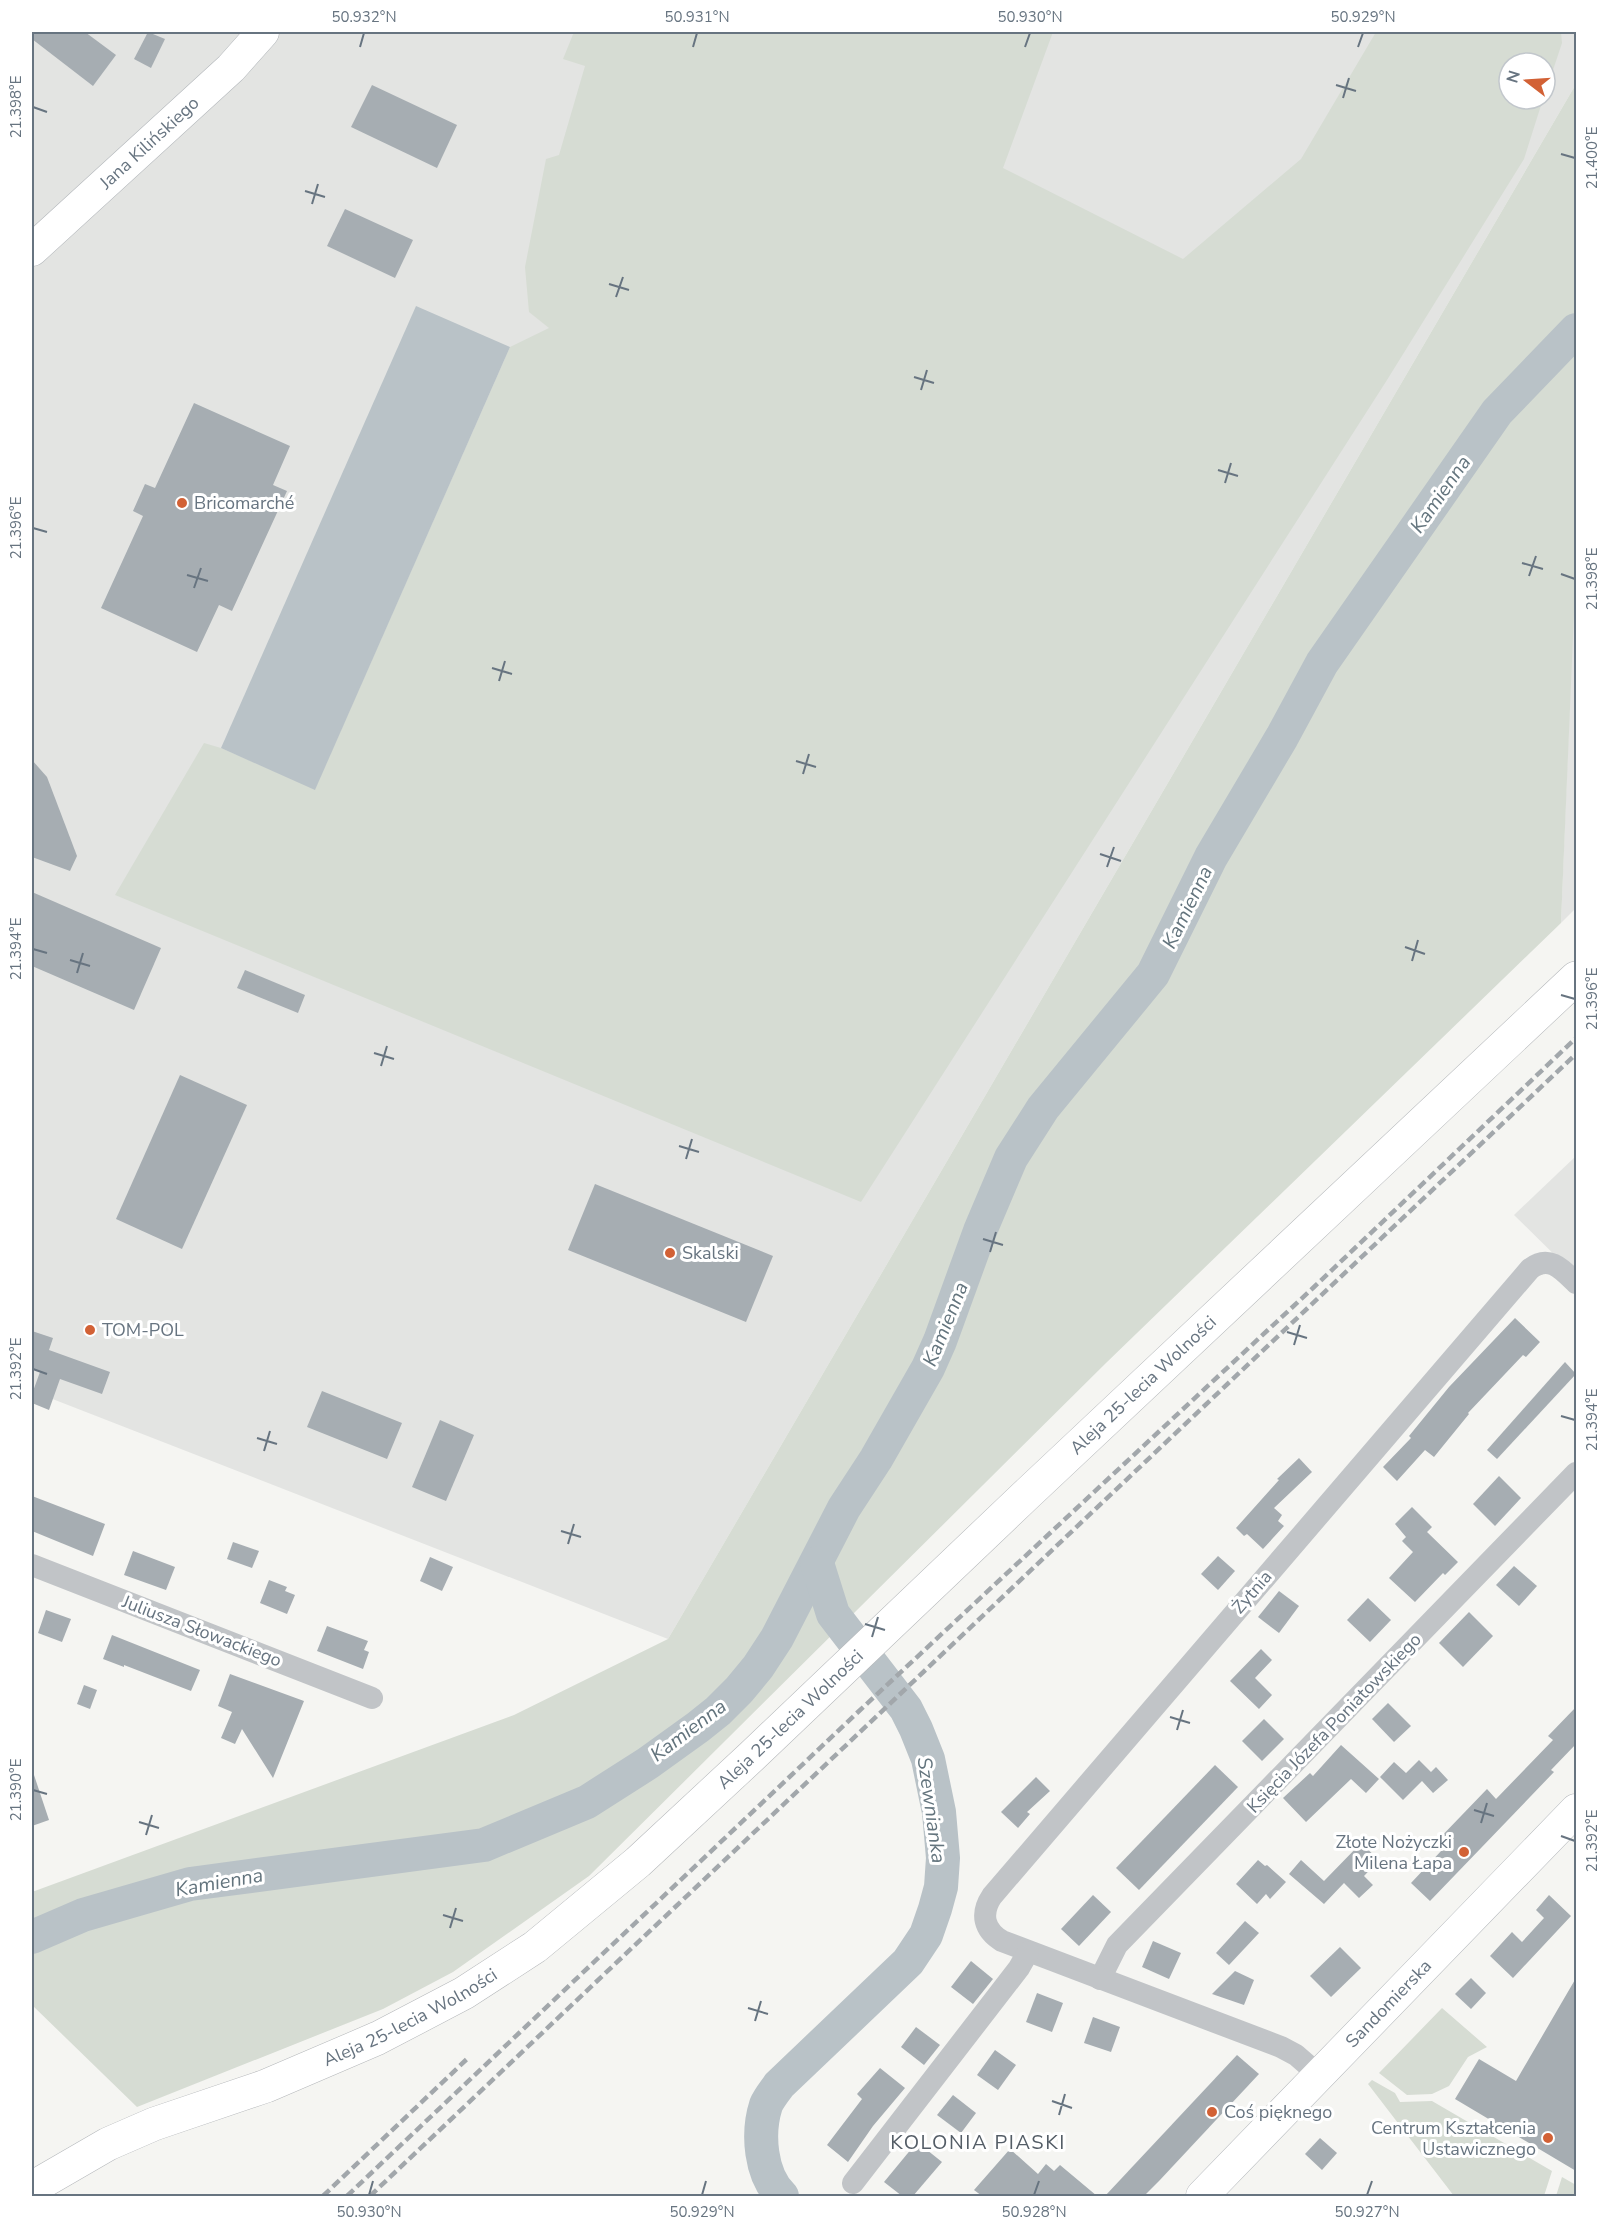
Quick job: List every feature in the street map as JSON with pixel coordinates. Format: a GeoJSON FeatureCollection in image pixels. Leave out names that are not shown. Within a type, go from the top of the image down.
{"type":"FeatureCollection","features":[{"type":"Feature","properties":{"kind":"main road","name":"Aleja 25-lecia Wolności"},"geometry":{"type":"LineString","coordinates":[[32,2188],[117,2140],[154,2124],[276,2082],[378,2038],[464,1993],[535,1947],[638,1862],[1576,978]]}},
{"type":"Feature","properties":{"kind":"street","name":"Jana Kilińskiego"},"geometry":{"type":"LineString","coordinates":[[32,250],[231,68],[263,32]]}},
{"type":"Feature","properties":{"kind":"street","name":"Żytnia"},"geometry":{"type":"LineString","coordinates":[[1028,1952],[1002,1941],[988,1930],[984,1917],[985,1909],[992,1896],[1530,1269],[1539,1263],[1550,1262],[1562,1269],[1576,1283]]}},
{"type":"Feature","properties":{"kind":"street","name":"Księcia Józefa Poniatowskiego"},"geometry":{"type":"LineString","coordinates":[[1100,1978],[1117,1945],[1576,1473]]}},
{"type":"Feature","properties":{"kind":"street","name":"Juliusza Słowackiego"},"geometry":{"type":"LineString","coordinates":[[32,1565],[372,1698]]}},
{"type":"Feature","properties":{"kind":"street","name":"Sandomierska"},"geometry":{"type":"LineString","coordinates":[[1202,2196],[1576,1810]]}},
{"type":"Feature","properties":{"kind":"street"},"geometry":{"type":"LineString","coordinates":[[853,2183],[1019,1968],[1028,1952],[1281,2047],[1296,2055],[1319,2075]]}},
{"type":"Feature","properties":{"kind":"shaded area"},"geometry":{"type":"Polygon","coordinates":[[[32,32],[1576,32],[1576,84],[668,1639],[32,1391],[32,32]]]}},
{"type":"Feature","properties":{"kind":"shaded area"},"geometry":{"type":"Polygon","coordinates":[[[574,32],[1053,32],[1003,168],[1183,259],[1301,159],[1376,32],[1561,32],[1562,43],[1557,58],[1557,51],[1497,51],[1497,111],[1539,111],[1524,159],[1387,380],[861,1202],[115,895],[204,743],[221,748],[315,789],[510,347],[549,328],[529,312],[525,267],[546,159],[559,155],[585,66],[563,59],[574,32]]]}},
{"type":"Feature","properties":{"kind":"shaded area"},"geometry":{"type":"Polygon","coordinates":[[[1576,84],[1576,565],[1561,923],[1106,1363],[589,1876],[453,1972],[383,2009],[137,2107],[32,2005],[32,1892],[514,1715],[668,1639],[1576,84]]]}},
{"type":"Feature","properties":{"kind":"shaded area"},"geometry":{"type":"Polygon","coordinates":[[[416,306],[510,347],[315,790],[221,748],[416,306]]]}},
{"type":"Feature","properties":{"kind":"shaded area"},"geometry":{"type":"Polygon","coordinates":[[[1576,565],[1576,908],[1561,923],[1575,567],[1576,565]]]}},
{"type":"Feature","properties":{"kind":"shaded area"},"geometry":{"type":"Polygon","coordinates":[[[1576,1156],[1576,1276],[1514,1215],[1576,1156]]]}},
{"type":"Feature","properties":{"kind":"shaded area"},"geometry":{"type":"Polygon","coordinates":[[[1442,2008],[1487,2047],[1468,2057],[1449,2086],[1432,2094],[1407,2095],[1379,2073],[1442,2008]]]}},
{"type":"Feature","properties":{"kind":"shaded area"},"geometry":{"type":"Polygon","coordinates":[[[1372,2080],[1395,2093],[1400,2102],[1432,2101],[1552,2171],[1544,2196],[1454,2196],[1368,2084],[1372,2080]]]}},
{"type":"Feature","properties":{"kind":"shaded area"},"geometry":{"type":"Polygon","coordinates":[[[1562,2177],[1576,2185],[1576,2196],[1556,2196],[1562,2177]]]}},
{"type":"Feature","properties":{"kind":"building"},"geometry":{"type":"Polygon","coordinates":[[[32,32],[85,32],[116,55],[93,86],[32,39],[32,32]]]}},
{"type":"Feature","properties":{"kind":"building"},"geometry":{"type":"Polygon","coordinates":[[[148,32],[165,39],[151,68],[134,59],[148,32]]]}},
{"type":"Feature","properties":{"kind":"building"},"geometry":{"type":"Polygon","coordinates":[[[372,85],[457,125],[437,168],[351,127],[372,85]]]}},
{"type":"Feature","properties":{"kind":"building"},"geometry":{"type":"Polygon","coordinates":[[[345,209],[413,240],[395,278],[327,246],[345,209]]]}},
{"type":"Feature","properties":{"kind":"building"},"geometry":{"type":"Polygon","coordinates":[[[194,403],[290,446],[273,485],[287,491],[232,611],[219,605],[197,652],[101,608],[143,516],[133,511],[145,484],[155,488],[194,403]]]}},
{"type":"Feature","properties":{"kind":"building"},"geometry":{"type":"Polygon","coordinates":[[[32,760],[47,777],[77,856],[70,871],[32,857],[32,760]]]}},
{"type":"Feature","properties":{"kind":"building"},"geometry":{"type":"Polygon","coordinates":[[[32,892],[161,948],[134,1010],[32,966],[32,892]]]}},
{"type":"Feature","properties":{"kind":"building"},"geometry":{"type":"Polygon","coordinates":[[[245,970],[305,995],[298,1013],[237,988],[245,970]]]}},
{"type":"Feature","properties":{"kind":"building"},"geometry":{"type":"Polygon","coordinates":[[[180,1075],[247,1105],[182,1249],[116,1219],[180,1075]]]}},
{"type":"Feature","properties":{"kind":"building","name":"Skalski"},"geometry":{"type":"Polygon","coordinates":[[[595,1184],[773,1256],[746,1322],[568,1250],[595,1184]]]}},
{"type":"Feature","properties":{"kind":"building"},"geometry":{"type":"Polygon","coordinates":[[[1515,1318],[1540,1342],[1526,1357],[1523,1355],[1468,1413],[1434,1457],[1425,1450],[1397,1481],[1383,1467],[1411,1438],[1409,1436],[1449,1387],[1515,1318]]]}},
{"type":"Feature","properties":{"kind":"building"},"geometry":{"type":"Polygon","coordinates":[[[32,1331],[53,1338],[49,1350],[110,1372],[102,1394],[60,1379],[49,1410],[32,1403],[32,1394],[40,1372],[32,1368],[32,1331]]]}},
{"type":"Feature","properties":{"kind":"building"},"geometry":{"type":"Polygon","coordinates":[[[1565,1362],[1576,1374],[1497,1459],[1487,1450],[1565,1362]]]}},
{"type":"Feature","properties":{"kind":"building"},"geometry":{"type":"Polygon","coordinates":[[[322,1391],[402,1423],[387,1459],[307,1427],[322,1391]]]}},
{"type":"Feature","properties":{"kind":"building"},"geometry":{"type":"Polygon","coordinates":[[[440,1420],[474,1435],[446,1501],[412,1487],[440,1420]]]}},
{"type":"Feature","properties":{"kind":"building"},"geometry":{"type":"Polygon","coordinates":[[[1299,1458],[1312,1472],[1274,1508],[1282,1515],[1278,1521],[1284,1526],[1263,1549],[1247,1534],[1244,1536],[1236,1528],[1279,1480],[1277,1479],[1299,1458]]]}},
{"type":"Feature","properties":{"kind":"building"},"geometry":{"type":"Polygon","coordinates":[[[1499,1476],[1521,1498],[1495,1526],[1473,1504],[1499,1476]]]}},
{"type":"Feature","properties":{"kind":"building"},"geometry":{"type":"Polygon","coordinates":[[[32,1496],[105,1524],[93,1556],[32,1531],[32,1496]]]}},
{"type":"Feature","properties":{"kind":"building"},"geometry":{"type":"Polygon","coordinates":[[[1412,1507],[1432,1527],[1427,1532],[1458,1562],[1445,1575],[1443,1573],[1415,1602],[1389,1578],[1413,1552],[1402,1541],[1406,1537],[1395,1524],[1412,1507]]]}},
{"type":"Feature","properties":{"kind":"building"},"geometry":{"type":"Polygon","coordinates":[[[233,1542],[259,1551],[252,1568],[227,1559],[233,1542]]]}},
{"type":"Feature","properties":{"kind":"building"},"geometry":{"type":"Polygon","coordinates":[[[133,1551],[175,1567],[166,1590],[124,1575],[133,1551]]]}},
{"type":"Feature","properties":{"kind":"building"},"geometry":{"type":"Polygon","coordinates":[[[1218,1556],[1235,1571],[1218,1590],[1201,1574],[1218,1556]]]}},
{"type":"Feature","properties":{"kind":"building"},"geometry":{"type":"Polygon","coordinates":[[[430,1557],[453,1567],[442,1591],[420,1581],[430,1557]]]}},
{"type":"Feature","properties":{"kind":"building"},"geometry":{"type":"Polygon","coordinates":[[[1514,1566],[1537,1586],[1519,1606],[1496,1585],[1514,1566]]]}},
{"type":"Feature","properties":{"kind":"building"},"geometry":{"type":"Polygon","coordinates":[[[269,1580],[287,1587],[285,1591],[295,1595],[287,1614],[260,1603],[269,1580]]]}},
{"type":"Feature","properties":{"kind":"building"},"geometry":{"type":"Polygon","coordinates":[[[1279,1591],[1299,1606],[1279,1633],[1258,1617],[1279,1591]]]}},
{"type":"Feature","properties":{"kind":"building"},"geometry":{"type":"Polygon","coordinates":[[[1368,1598],[1391,1620],[1370,1642],[1347,1620],[1368,1598]]]}},
{"type":"Feature","properties":{"kind":"building"},"geometry":{"type":"Polygon","coordinates":[[[46,1610],[71,1619],[62,1642],[38,1633],[46,1610]]]}},
{"type":"Feature","properties":{"kind":"building"},"geometry":{"type":"Polygon","coordinates":[[[1469,1612],[1493,1636],[1463,1667],[1439,1643],[1469,1612]]]}},
{"type":"Feature","properties":{"kind":"building"},"geometry":{"type":"Polygon","coordinates":[[[327,1626],[368,1641],[364,1650],[369,1652],[363,1669],[317,1651],[327,1626]]]}},
{"type":"Feature","properties":{"kind":"building"},"geometry":{"type":"Polygon","coordinates":[[[112,1635],[200,1670],[191,1691],[103,1659],[112,1635]]]}},
{"type":"Feature","properties":{"kind":"building"},"geometry":{"type":"Polygon","coordinates":[[[1261,1649],[1272,1660],[1255,1678],[1272,1695],[1259,1709],[1230,1681],[1261,1649]]]}},
{"type":"Feature","properties":{"kind":"building"},"geometry":{"type":"Polygon","coordinates":[[[230,1674],[304,1701],[273,1778],[242,1729],[235,1744],[221,1738],[232,1712],[218,1706],[230,1674]]]}},
{"type":"Feature","properties":{"kind":"building"},"geometry":{"type":"Polygon","coordinates":[[[84,1685],[97,1690],[90,1709],[77,1704],[84,1685]]]}},
{"type":"Feature","properties":{"kind":"building"},"geometry":{"type":"Polygon","coordinates":[[[1388,1703],[1411,1726],[1394,1742],[1372,1719],[1388,1703]]]}},
{"type":"Feature","properties":{"kind":"building"},"geometry":{"type":"Polygon","coordinates":[[[1576,1707],[1576,1744],[1551,1770],[1554,1772],[1430,1901],[1411,1883],[1442,1850],[1435,1843],[1487,1789],[1496,1799],[1553,1740],[1548,1736],[1576,1707]]]}},
{"type":"Feature","properties":{"kind":"building"},"geometry":{"type":"Polygon","coordinates":[[[1264,1719],[1284,1739],[1262,1761],[1242,1741],[1264,1719]]]}},
{"type":"Feature","properties":{"kind":"building"},"geometry":{"type":"Polygon","coordinates":[[[1341,1745],[1379,1779],[1366,1793],[1351,1779],[1306,1822],[1283,1798],[1310,1773],[1313,1776],[1341,1745]]]}},
{"type":"Feature","properties":{"kind":"building"},"geometry":{"type":"Polygon","coordinates":[[[1419,1760],[1431,1772],[1436,1767],[1448,1780],[1433,1793],[1422,1781],[1403,1800],[1380,1777],[1394,1762],[1406,1773],[1419,1760]]]}},
{"type":"Feature","properties":{"kind":"building"},"geometry":{"type":"Polygon","coordinates":[[[1215,1765],[1238,1787],[1139,1890],[1116,1868],[1215,1765]]]}},
{"type":"Feature","properties":{"kind":"building"},"geometry":{"type":"Polygon","coordinates":[[[34,1775],[49,1820],[32,1826],[32,1776],[34,1775]]]}},
{"type":"Feature","properties":{"kind":"building"},"geometry":{"type":"Polygon","coordinates":[[[1036,1777],[1050,1791],[1027,1812],[1030,1814],[1018,1828],[1001,1812],[1036,1777]]]}},
{"type":"Feature","properties":{"kind":"building"},"geometry":{"type":"Polygon","coordinates":[[[1361,1843],[1379,1860],[1364,1876],[1373,1885],[1359,1898],[1344,1883],[1324,1904],[1289,1874],[1301,1860],[1324,1881],[1361,1843]]]}},
{"type":"Feature","properties":{"kind":"building"},"geometry":{"type":"Polygon","coordinates":[[[1258,1860],[1286,1882],[1270,1899],[1266,1894],[1257,1904],[1236,1884],[1258,1860]]]}},
{"type":"Feature","properties":{"kind":"building"},"geometry":{"type":"Polygon","coordinates":[[[1093,1895],[1111,1912],[1079,1946],[1061,1929],[1093,1895]]]}},
{"type":"Feature","properties":{"kind":"building"},"geometry":{"type":"Polygon","coordinates":[[[1549,1895],[1571,1916],[1513,1978],[1490,1956],[1512,1932],[1522,1942],[1544,1918],[1536,1910],[1549,1895]]]}},
{"type":"Feature","properties":{"kind":"building"},"geometry":{"type":"Polygon","coordinates":[[[1245,1921],[1259,1933],[1229,1965],[1216,1953],[1245,1921]]]}},
{"type":"Feature","properties":{"kind":"building"},"geometry":{"type":"Polygon","coordinates":[[[1153,1941],[1181,1953],[1169,1979],[1142,1967],[1153,1941]]]}},
{"type":"Feature","properties":{"kind":"building"},"geometry":{"type":"Polygon","coordinates":[[[1340,1947],[1361,1968],[1331,1997],[1310,1976],[1340,1947]]]}},
{"type":"Feature","properties":{"kind":"building"},"geometry":{"type":"Polygon","coordinates":[[[971,1961],[993,1979],[973,2004],[951,1987],[971,1961]]]}},
{"type":"Feature","properties":{"kind":"building"},"geometry":{"type":"Polygon","coordinates":[[[1235,1971],[1254,1980],[1244,2005],[1212,1994],[1235,1971]]]}},
{"type":"Feature","properties":{"kind":"building"},"geometry":{"type":"Polygon","coordinates":[[[1471,1978],[1486,1993],[1471,2009],[1455,1994],[1471,1978]]]}},
{"type":"Feature","properties":{"kind":"building","name":"Centrum Kształcenia Ustawicznego"},"geometry":{"type":"Polygon","coordinates":[[[1576,1978],[1576,2171],[1455,2099],[1479,2059],[1516,2081],[1576,1978]]]}},
{"type":"Feature","properties":{"kind":"building"},"geometry":{"type":"Polygon","coordinates":[[[1037,1993],[1063,2003],[1052,2032],[1026,2022],[1037,1993]]]}},
{"type":"Feature","properties":{"kind":"building"},"geometry":{"type":"Polygon","coordinates":[[[1093,2017],[1120,2027],[1111,2052],[1084,2043],[1093,2017]]]}},
{"type":"Feature","properties":{"kind":"building"},"geometry":{"type":"Polygon","coordinates":[[[916,2027],[940,2045],[924,2065],[901,2047],[916,2027]]]}},
{"type":"Feature","properties":{"kind":"building"},"geometry":{"type":"Polygon","coordinates":[[[995,2050],[1016,2065],[998,2090],[977,2075],[995,2050]]]}},
{"type":"Feature","properties":{"kind":"building"},"geometry":{"type":"Polygon","coordinates":[[[1237,2055],[1259,2074],[1159,2181],[1144,2196],[1105,2196],[1237,2055]]]}},
{"type":"Feature","properties":{"kind":"building"},"geometry":{"type":"Polygon","coordinates":[[[880,2068],[905,2088],[873,2126],[848,2162],[827,2145],[862,2099],[857,2094],[880,2068]]]}},
{"type":"Feature","properties":{"kind":"building"},"geometry":{"type":"Polygon","coordinates":[[[953,2095],[976,2113],[961,2133],[937,2115],[953,2095]]]}},
{"type":"Feature","properties":{"kind":"building"},"geometry":{"type":"Polygon","coordinates":[[[1320,2138],[1337,2153],[1322,2170],[1305,2154],[1320,2138]]]}},
{"type":"Feature","properties":{"kind":"building"},"geometry":{"type":"Polygon","coordinates":[[[917,2142],[942,2162],[913,2196],[902,2196],[884,2182],[917,2142]]]}},
{"type":"Feature","properties":{"kind":"building"},"geometry":{"type":"Polygon","coordinates":[[[1010,2149],[1038,2174],[1046,2164],[1054,2171],[1060,2165],[1097,2196],[982,2196],[974,2190],[1010,2149]]]}},
{"type":"Feature","properties":{"kind":"waterway","name":"Kamienna"},"geometry":{"type":"LineString","coordinates":[[32,1937],[83,1915],[190,1884],[484,1845],[587,1802],[648,1763],[698,1727],[739,1690],[777,1638],[844,1508],[876,1459],[928,1368],[980,1231],[1011,1158],[1043,1108],[1153,974],[1211,857],[1282,737],[1322,663],[1497,412],[1576,330]]}},
{"type":"Feature","properties":{"kind":"waterway","name":"Szewnianka"},"geometry":{"type":"LineString","coordinates":[[782,2196],[769,2177],[762,2153],[762,2128],[766,2105],[779,2085],[908,1962],[926,1935],[935,1909],[941,1887],[943,1858],[939,1812],[928,1759],[916,1729],[906,1709],[833,1614],[817,1563]]}},
{"type":"Feature","properties":{"kind":"railway"},"geometry":{"type":"LineString","coordinates":[[347,2196],[858,1712],[1314,1287],[1576,1038]]}},
{"type":"Feature","properties":{"kind":"railway"},"geometry":{"type":"LineString","coordinates":[[370,2196],[1576,1054]]}},
{"type":"Feature","properties":{"kind":"railway"},"geometry":{"type":"LineString","coordinates":[[323,2196],[468,2058]]}},
{"type":"Feature","properties":{"kind":"place","name":"Bricomarché"},"geometry":{"type":"Point","coordinates":[182,503]}},
{"type":"Feature","properties":{"kind":"place","name":"Skalski"},"geometry":{"type":"Point","coordinates":[670,1253]}},
{"type":"Feature","properties":{"kind":"place","name":"TOM-POL"},"geometry":{"type":"Point","coordinates":[90,1330]}},
{"type":"Feature","properties":{"kind":"place","name":"Złote Nożyczki Milena Łapa"},"geometry":{"type":"Point","coordinates":[1464,1852]}},
{"type":"Feature","properties":{"kind":"place","name":"Coś pięknego"},"geometry":{"type":"Point","coordinates":[1212,2112]}},
{"type":"Feature","properties":{"kind":"place","name":"Centrum Kształcenia Ustawicznego"},"geometry":{"type":"Point","coordinates":[1548,2138]}},
{"type":"Feature","properties":{"kind":"district","name":"KOLONIA PIASKI"},"geometry":{"type":"Point","coordinates":[978,2142]}}]}
